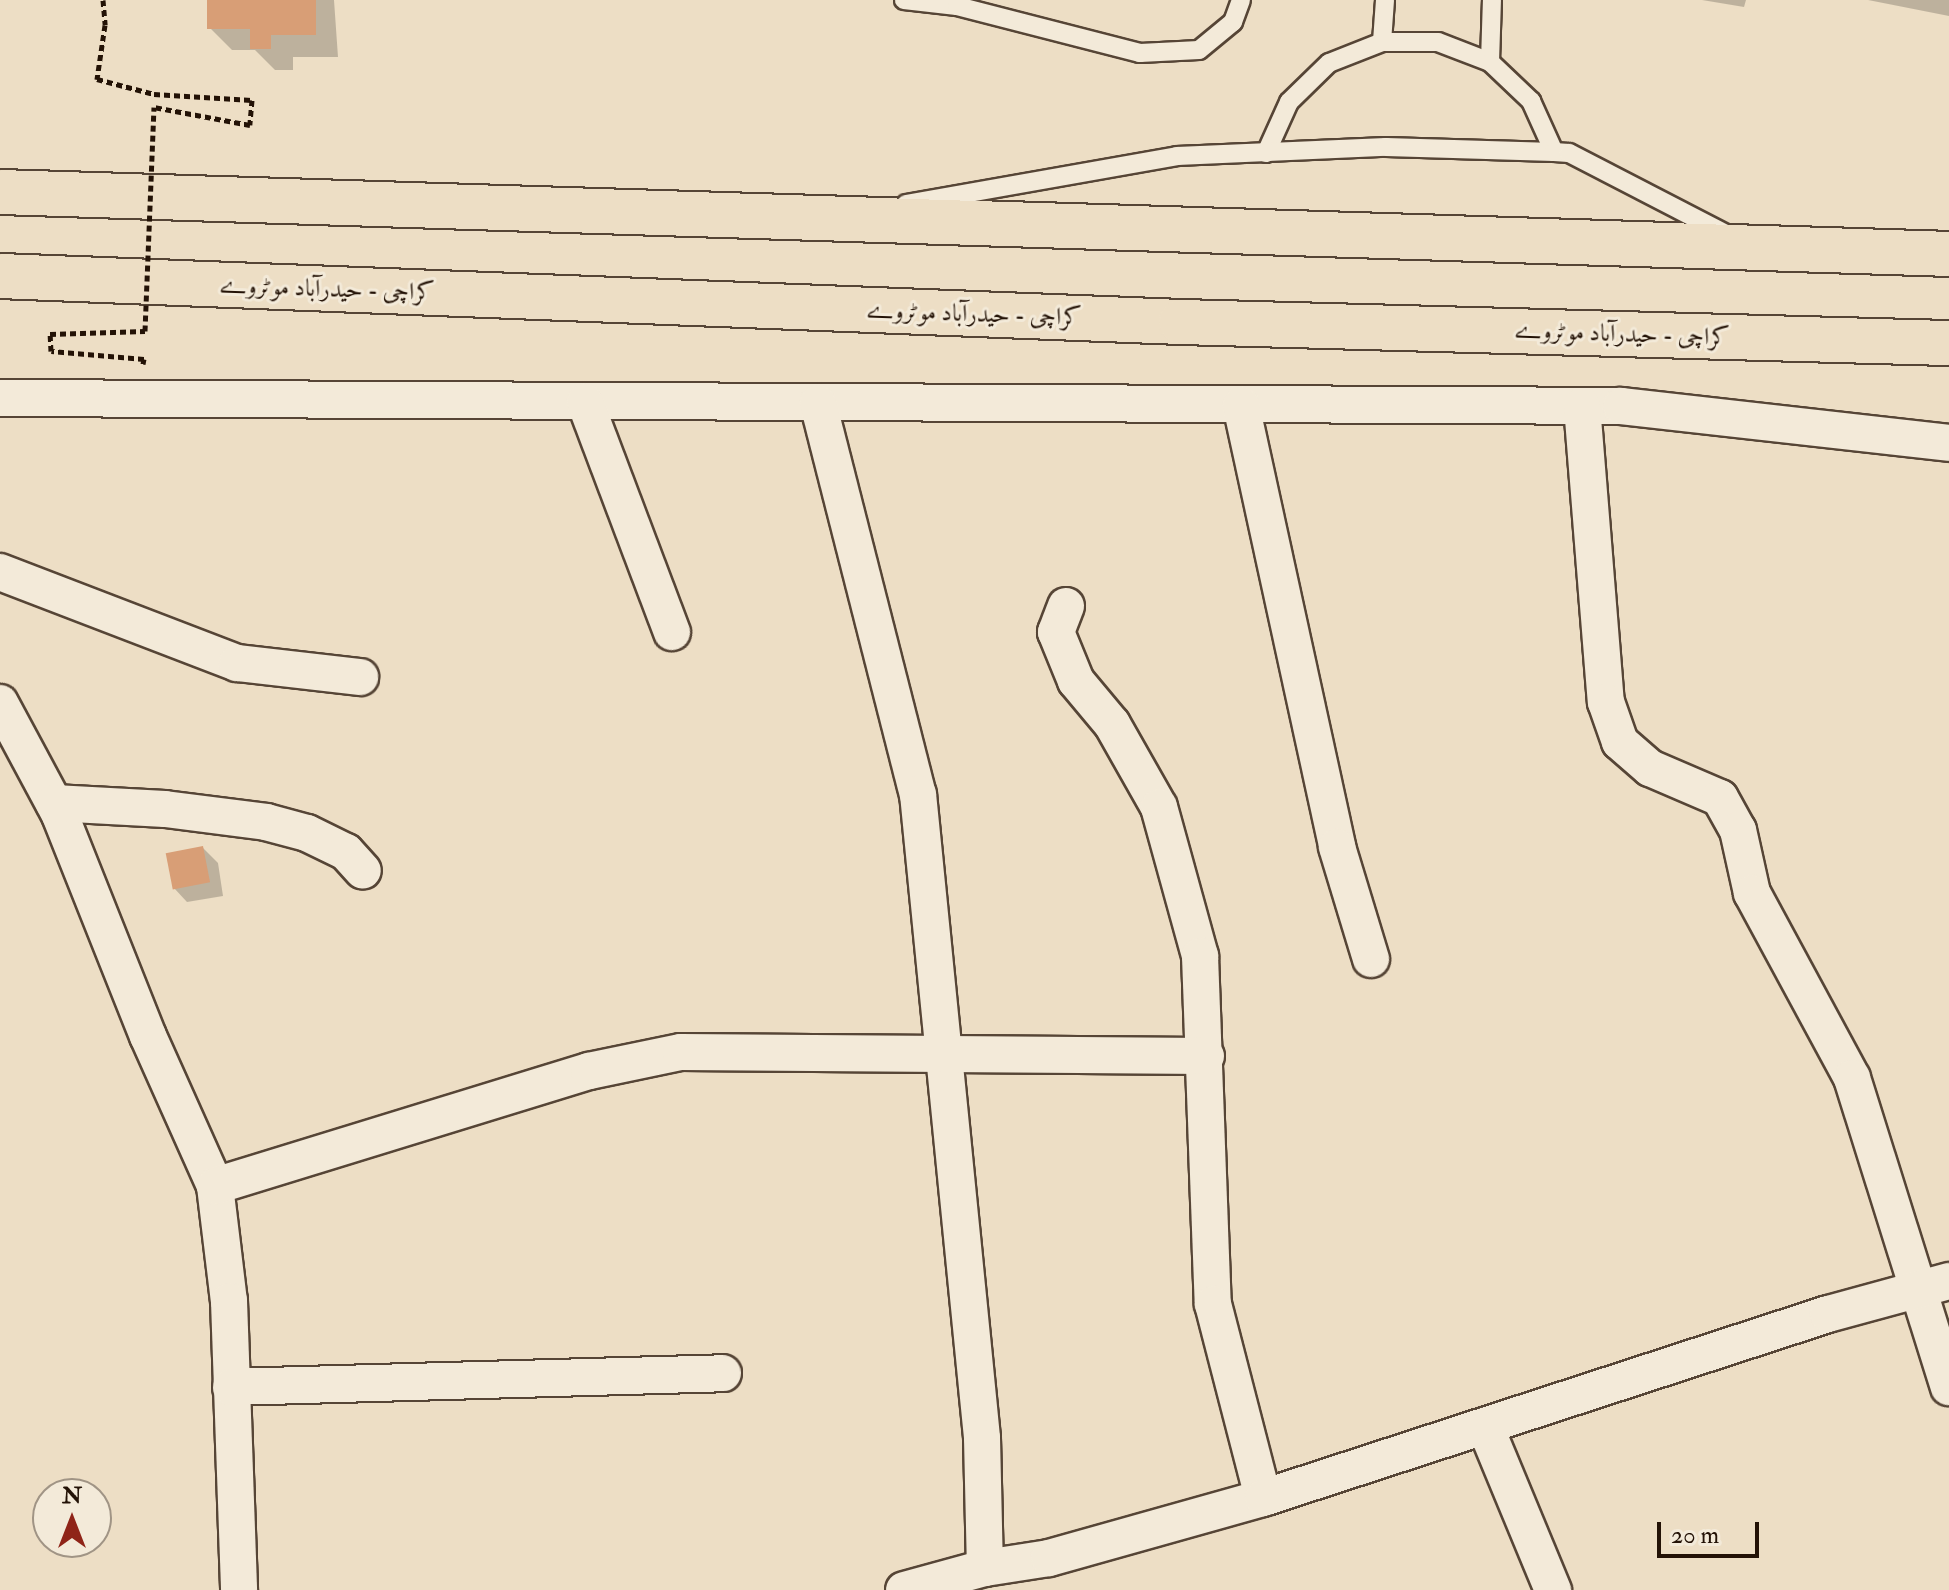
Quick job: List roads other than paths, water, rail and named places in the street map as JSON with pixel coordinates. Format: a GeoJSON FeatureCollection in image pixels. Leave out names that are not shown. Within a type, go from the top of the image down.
{"type":"FeatureCollection","features":[{"type":"Feature","properties":{"kind":"highway"},"geometry":{"type":"LineString","coordinates":[[0,192],[1949,254]]}},
{"type":"Feature","properties":{"kind":"highway","name":"کراچی - حیدرآباد موٹروے"},"geometry":{"type":"LineString","coordinates":[[0,276],[1181,322],[1949,343]]}},
{"type":"Feature","properties":{"kind":"street"},"geometry":{"type":"LineString","coordinates":[[0,398],[1582,406],[1949,443]]}},
{"type":"Feature","properties":{"kind":"street"},"geometry":{"type":"LineString","coordinates":[[585,402],[672,632]]}},
{"type":"Feature","properties":{"kind":"street"},"geometry":{"type":"LineString","coordinates":[[818,403],[918,794],[982,1438],[985,1568]]}},
{"type":"Feature","properties":{"kind":"street"},"geometry":{"type":"LineString","coordinates":[[1241,405],[1337,847],[1371,959]]}},
{"type":"Feature","properties":{"kind":"street"},"geometry":{"type":"LineString","coordinates":[[1582,406],[1606,702],[1620,742],[1650,768],[1720,798],[1738,830],[1752,893],[1852,1078],[1934,1285],[1949,1387]]}},
{"type":"Feature","properties":{"kind":"street"},"geometry":{"type":"LineString","coordinates":[[0,572],[237,663],[360,677]]}},
{"type":"Feature","properties":{"kind":"street"},"geometry":{"type":"LineString","coordinates":[[1066,606],[1056,632],[1076,681],[1112,724],[1159,807],[1200,956],[1213,1304],[1263,1498]]}},
{"type":"Feature","properties":{"kind":"street"},"geometry":{"type":"LineString","coordinates":[[0,703],[54,803],[215,1186],[229,1301],[239,1590]]}},
{"type":"Feature","properties":{"kind":"street"},"geometry":{"type":"LineString","coordinates":[[54,803],[165,809],[266,822],[307,833],[346,852],[363,871]]}},
{"type":"Feature","properties":{"kind":"street"},"geometry":{"type":"LineString","coordinates":[[215,1186],[589,1071],[681,1052],[1206,1056]]}},
{"type":"Feature","properties":{"kind":"street"},"geometry":{"type":"LineString","coordinates":[[904,1590],[985,1568],[1049,1574],[1263,1498],[1934,1285]]}},
{"type":"Feature","properties":{"kind":"street"},"geometry":{"type":"LineString","coordinates":[[231,1387],[723,1373]]}},
{"type":"Feature","properties":{"kind":"street"},"geometry":{"type":"LineString","coordinates":[[1485,1426],[1553,1590]]}},
{"type":"Feature","properties":{"kind":"lane"},"geometry":{"type":"LineString","coordinates":[[904,0],[957,6],[1140,53],[1199,50],[1233,22],[1241,0]]}},
{"type":"Feature","properties":{"kind":"lane"},"geometry":{"type":"LineString","coordinates":[[1382,42],[1385,0]]}},
{"type":"Feature","properties":{"kind":"lane"},"geometry":{"type":"LineString","coordinates":[[1490,62],[1492,0]]}},
{"type":"Feature","properties":{"kind":"lane"},"geometry":{"type":"LineString","coordinates":[[1266,153],[1289,102],[1329,63],[1382,42],[1438,42],[1490,62],[1531,101],[1554,152]]}},
{"type":"Feature","properties":{"kind":"lane"},"geometry":{"type":"LineString","coordinates":[[820,219],[1177,156],[1386,147],[1554,152],[1569,153],[1753,248]]}}]}
